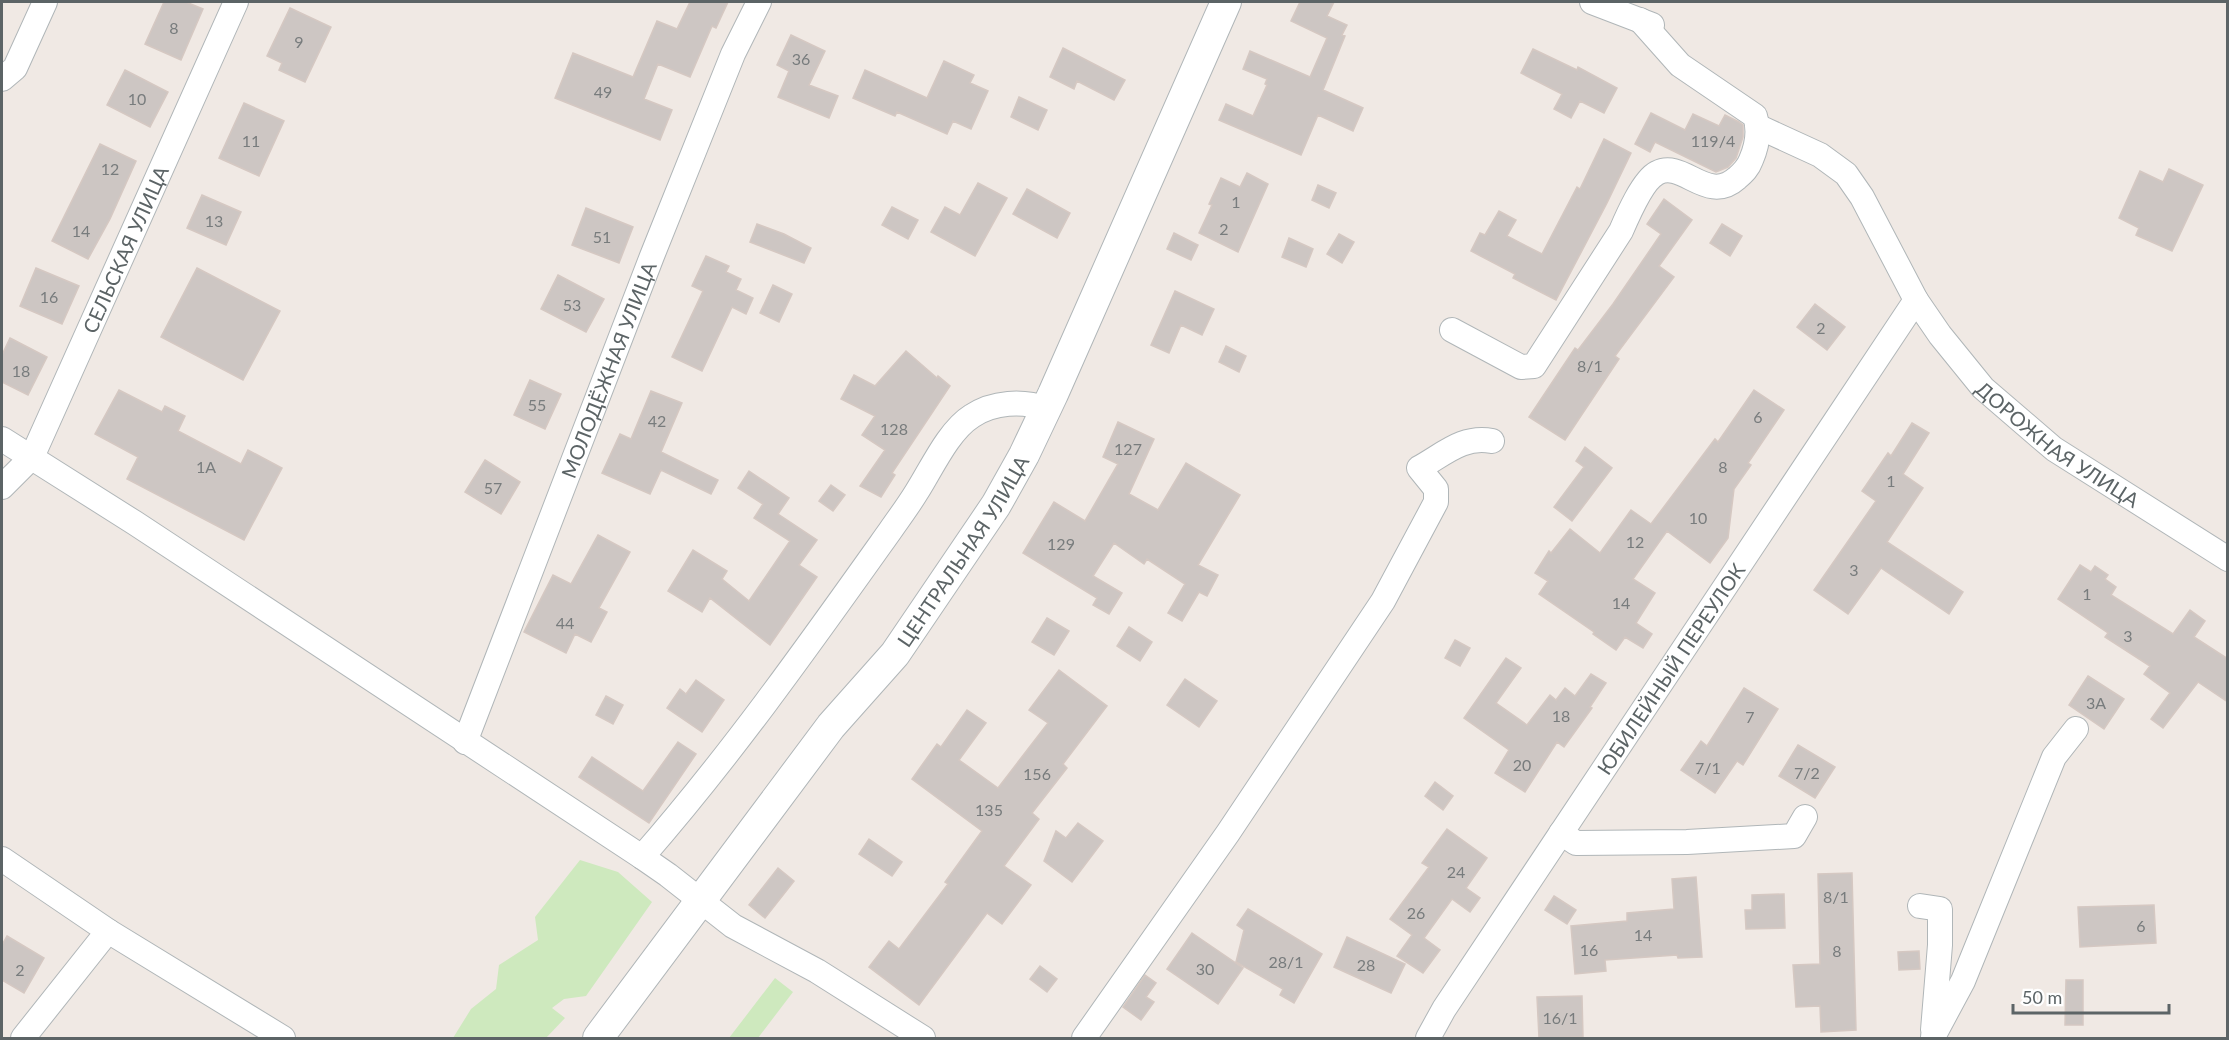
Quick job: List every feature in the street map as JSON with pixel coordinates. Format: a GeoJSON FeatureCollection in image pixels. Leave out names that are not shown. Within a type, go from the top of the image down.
{"type":"FeatureCollection","features":[{"type":"Feature","properties":{"kind":"street"},"geometry":{"type":"LineString","coordinates":[[2,79],[15,68],[45,2]]}},
{"type":"Feature","properties":{"kind":"street","name":"СЕЛЬСКАЯ УЛИЦА"},"geometry":{"type":"LineString","coordinates":[[2,487],[32,457],[236,2]]}},
{"type":"Feature","properties":{"kind":"street","name":"МОЛОДЁЖНАЯ УЛИЦА"},"geometry":{"type":"LineString","coordinates":[[465,742],[656,245],[733,54],[759,2]]}},
{"type":"Feature","properties":{"kind":"street","name":"ЦЕНТРАЛЬНАЯ УЛИЦА"},"geometry":{"type":"LineString","coordinates":[[598,1038],[831,726],[895,654],[996,505],[1024,456],[1046,409],[1226,2]]}},
{"type":"Feature","properties":{"kind":"street"},"geometry":{"type":"LineString","coordinates":[[1452,330],[1521,367],[1534,366],[1621,231],[1629,213],[1654,174],[1664,170],[1679,173],[1702,184],[1719,188],[1731,184],[1747,170],[1756,150],[1759,127],[1755,116],[1672,57],[1646,23],[1592,2]]}},
{"type":"Feature","properties":{"kind":"street","name":"ДОРОЖНАЯ УЛИЦА"},"geometry":{"type":"LineString","coordinates":[[1759,127],[1820,155],[1845,174],[1862,197],[1916,300],[1940,335],[1983,388],[2054,449],[2228,559]]}},
{"type":"Feature","properties":{"kind":"street","name":"ЮБИЛЕЙНЫЙ ПЕРЕУЛОК"},"geometry":{"type":"LineString","coordinates":[[1428,1038],[1444,1009],[1916,300]]}},
{"type":"Feature","properties":{"kind":"street"},"geometry":{"type":"LineString","coordinates":[[642,857],[747,726],[833,611],[915,495],[955,432],[971,416],[992,407],[1031,403],[1046,409]]}},
{"type":"Feature","properties":{"kind":"street"},"geometry":{"type":"LineString","coordinates":[[1083,1038],[1228,833],[1383,601],[1436,502],[1436,489],[1419,468],[1467,441],[1480,438],[1492,441]]}},
{"type":"Feature","properties":{"kind":"street"},"geometry":{"type":"LineString","coordinates":[[2,439],[642,857],[733,926],[817,971],[923,1038]]}},
{"type":"Feature","properties":{"kind":"street"},"geometry":{"type":"LineString","coordinates":[[1933,1038],[1963,981],[2054,757],[2076,729]]}},
{"type":"Feature","properties":{"kind":"street"},"geometry":{"type":"LineString","coordinates":[[1561,833],[1576,843],[1687,842],[1794,836],[1805,817]]}},
{"type":"Feature","properties":{"kind":"street"},"geometry":{"type":"LineString","coordinates":[[2,859],[108,931],[283,1038]]}},
{"type":"Feature","properties":{"kind":"street"},"geometry":{"type":"LineString","coordinates":[[1920,906],[1940,909],[1940,945],[1933,1038]]}},
{"type":"Feature","properties":{"kind":"street"},"geometry":{"type":"LineString","coordinates":[[23,1038],[108,931]]}},
{"type":"Feature","properties":{"kind":"green space"},"geometry":{"type":"Polygon","coordinates":[[[580,860],[618,872],[652,902],[586,996],[564,999],[552,1008],[565,1018],[546,1038],[453,1038],[471,1009],[496,989],[499,965],[538,940],[535,917],[580,860]]]}},
{"type":"Feature","properties":{"kind":"green space"},"geometry":{"type":"Polygon","coordinates":[[[775,978],[793,992],[758,1038],[729,1038],[775,978]]]}},
{"type":"Feature","properties":{"kind":"building"},"geometry":{"type":"Polygon","coordinates":[[[164,2],[186,2],[203,9],[181,60],[145,44],[164,2]]]}},
{"type":"Feature","properties":{"kind":"building"},"geometry":{"type":"Polygon","coordinates":[[[690,2],[728,2],[716,28],[712,26],[690,77],[658,64],[644,99],[672,110],[660,140],[555,98],[573,53],[633,77],[657,21],[677,29],[690,2]]]}},
{"type":"Feature","properties":{"kind":"building"},"geometry":{"type":"Polygon","coordinates":[[[1300,2],[1334,2],[1327,16],[1347,25],[1342,35],[1345,36],[1323,90],[1363,108],[1353,131],[1318,115],[1301,155],[1219,120],[1226,104],[1253,116],[1267,85],[1265,84],[1267,79],[1243,69],[1250,51],[1310,77],[1327,38],[1291,21],[1300,2]]]}},
{"type":"Feature","properties":{"kind":"building"},"geometry":{"type":"Polygon","coordinates":[[[290,8],[331,27],[305,82],[279,70],[282,63],[267,56],[290,8]]]}},
{"type":"Feature","properties":{"kind":"building"},"geometry":{"type":"Polygon","coordinates":[[[791,35],[825,51],[809,85],[838,96],[829,118],[778,97],[789,71],[777,65],[791,35]]]}},
{"type":"Feature","properties":{"kind":"building"},"geometry":{"type":"Polygon","coordinates":[[[1063,48],[1125,80],[1114,100],[1077,81],[1074,89],[1050,77],[1063,48]]]}},
{"type":"Feature","properties":{"kind":"building"},"geometry":{"type":"Polygon","coordinates":[[[1533,49],[1577,70],[1578,67],[1617,88],[1604,113],[1580,101],[1571,118],[1554,109],[1562,94],[1521,73],[1533,49]]]}},
{"type":"Feature","properties":{"kind":"building"},"geometry":{"type":"Polygon","coordinates":[[[944,61],[974,75],[970,83],[988,91],[971,129],[953,121],[947,134],[897,112],[895,116],[853,98],[865,70],[927,98],[944,61]]]}},
{"type":"Feature","properties":{"kind":"building"},"geometry":{"type":"Polygon","coordinates":[[[125,70],[168,92],[150,127],[107,105],[125,70]]]}},
{"type":"Feature","properties":{"kind":"building"},"geometry":{"type":"Polygon","coordinates":[[[1019,97],[1047,110],[1038,130],[1011,117],[1019,97]]]}},
{"type":"Feature","properties":{"kind":"building"},"geometry":{"type":"Polygon","coordinates":[[[244,103],[284,121],[259,176],[219,158],[244,103]]]}},
{"type":"Feature","properties":{"kind":"building"},"geometry":{"type":"Polygon","coordinates":[[[1651,113],[1685,130],[1693,114],[1719,126],[1725,115],[1739,122],[1743,125],[1743,137],[1736,158],[1728,167],[1716,172],[1655,142],[1650,152],[1635,144],[1651,113]]]}},
{"type":"Feature","properties":{"kind":"building"},"geometry":{"type":"Polygon","coordinates":[[[1604,139],[1631,153],[1556,300],[1513,278],[1515,274],[1471,251],[1480,233],[1485,235],[1499,211],[1516,220],[1507,236],[1542,254],[1577,187],[1580,189],[1604,139]]]}},
{"type":"Feature","properties":{"kind":"building"},"geometry":{"type":"Polygon","coordinates":[[[100,144],[136,161],[110,219],[88,259],[52,241],[100,144]]]}},
{"type":"Feature","properties":{"kind":"building"},"geometry":{"type":"Polygon","coordinates":[[[2169,169],[2203,185],[2172,251],[2136,235],[2139,228],[2119,218],[2140,171],[2163,182],[2169,169]]]}},
{"type":"Feature","properties":{"kind":"building"},"geometry":{"type":"Polygon","coordinates":[[[1247,173],[1268,184],[1238,252],[1199,233],[1221,178],[1240,187],[1247,173]]]}},
{"type":"Feature","properties":{"kind":"building"},"geometry":{"type":"Polygon","coordinates":[[[978,183],[1007,198],[975,256],[931,232],[945,207],[960,215],[978,183]]]}},
{"type":"Feature","properties":{"kind":"building"},"geometry":{"type":"Polygon","coordinates":[[[1318,185],[1336,193],[1329,208],[1312,200],[1318,185]]]}},
{"type":"Feature","properties":{"kind":"building"},"geometry":{"type":"Polygon","coordinates":[[[1027,189],[1070,213],[1057,238],[1013,214],[1027,189]]]}},
{"type":"Feature","properties":{"kind":"building"},"geometry":{"type":"Polygon","coordinates":[[[202,195],[241,212],[226,245],[187,228],[202,195]]]}},
{"type":"Feature","properties":{"kind":"building"},"geometry":{"type":"Polygon","coordinates":[[[1664,199],[1692,220],[1659,266],[1674,277],[1615,356],[1619,359],[1565,440],[1529,417],[1575,348],[1578,350],[1613,304],[1661,234],[1647,224],[1664,199]]]}},
{"type":"Feature","properties":{"kind":"building"},"geometry":{"type":"Polygon","coordinates":[[[892,207],[918,220],[908,239],[882,225],[892,207]]]}},
{"type":"Feature","properties":{"kind":"building"},"geometry":{"type":"Polygon","coordinates":[[[586,208],[633,227],[619,263],[572,245],[586,208]]]}},
{"type":"Feature","properties":{"kind":"building"},"geometry":{"type":"Polygon","coordinates":[[[757,224],[784,234],[811,248],[804,263],[750,242],[757,224]]]}},
{"type":"Feature","properties":{"kind":"building"},"geometry":{"type":"Polygon","coordinates":[[[1722,224],[1742,236],[1730,256],[1710,243],[1722,224]]]}},
{"type":"Feature","properties":{"kind":"building"},"geometry":{"type":"Polygon","coordinates":[[[1174,233],[1198,245],[1191,260],[1167,249],[1174,233]]]}},
{"type":"Feature","properties":{"kind":"building"},"geometry":{"type":"Polygon","coordinates":[[[1339,234],[1354,242],[1342,263],[1327,254],[1339,234]]]}},
{"type":"Feature","properties":{"kind":"building"},"geometry":{"type":"Polygon","coordinates":[[[1289,238],[1313,249],[1306,267],[1282,257],[1289,238]]]}},
{"type":"Feature","properties":{"kind":"building"},"geometry":{"type":"Polygon","coordinates":[[[706,256],[729,266],[726,272],[741,279],[736,290],[753,298],[746,314],[732,307],[702,371],[672,357],[703,291],[692,286],[706,256]]]}},
{"type":"Feature","properties":{"kind":"building"},"geometry":{"type":"Polygon","coordinates":[[[36,268],[79,286],[62,324],[20,306],[36,268]]]}},
{"type":"Feature","properties":{"kind":"building"},"geometry":{"type":"Polygon","coordinates":[[[197,268],[280,311],[243,380],[161,337],[197,268]]]}},
{"type":"Feature","properties":{"kind":"building"},"geometry":{"type":"Polygon","coordinates":[[[558,275],[604,299],[586,332],[541,309],[558,275]]]}},
{"type":"Feature","properties":{"kind":"building"},"geometry":{"type":"Polygon","coordinates":[[[773,285],[792,294],[779,322],[760,313],[773,285]]]}},
{"type":"Feature","properties":{"kind":"building"},"geometry":{"type":"Polygon","coordinates":[[[1175,291],[1214,309],[1202,335],[1181,325],[1169,353],[1151,345],[1175,291]]]}},
{"type":"Feature","properties":{"kind":"building"},"geometry":{"type":"Polygon","coordinates":[[[1815,304],[1845,327],[1827,350],[1797,327],[1815,304]]]}},
{"type":"Feature","properties":{"kind":"building"},"geometry":{"type":"Polygon","coordinates":[[[10,338],[47,357],[28,395],[2,382],[2,355],[10,338]]]}},
{"type":"Feature","properties":{"kind":"building"},"geometry":{"type":"Polygon","coordinates":[[[1226,346],[1246,356],[1239,372],[1219,362],[1226,346]]]}},
{"type":"Feature","properties":{"kind":"building"},"geometry":{"type":"Polygon","coordinates":[[[906,351],[937,378],[938,376],[950,386],[892,473],[895,475],[881,497],[860,486],[885,450],[862,435],[875,416],[841,399],[854,375],[875,386],[906,351]]]}},
{"type":"Feature","properties":{"kind":"building"},"geometry":{"type":"Polygon","coordinates":[[[530,380],[561,394],[545,429],[514,415],[530,380]]]}},
{"type":"Feature","properties":{"kind":"building"},"geometry":{"type":"Polygon","coordinates":[[[119,390],[162,412],[165,406],[185,416],[178,431],[241,464],[248,450],[282,468],[244,540],[127,479],[138,457],[95,434],[119,390]]]}},
{"type":"Feature","properties":{"kind":"building"},"geometry":{"type":"Polygon","coordinates":[[[1754,390],[1784,410],[1748,463],[1751,465],[1734,489],[1728,538],[1710,563],[1667,531],[1633,579],[1655,593],[1636,623],[1652,634],[1643,648],[1625,637],[1616,650],[1539,594],[1548,581],[1535,573],[1549,551],[1551,553],[1570,529],[1600,553],[1631,510],[1651,524],[1715,439],[1718,442],[1754,390]]]}},
{"type":"Feature","properties":{"kind":"building"},"geometry":{"type":"Polygon","coordinates":[[[651,391],[682,403],[661,452],[718,480],[711,494],[661,470],[650,494],[602,473],[620,434],[631,439],[651,391]]]}},
{"type":"Feature","properties":{"kind":"building"},"geometry":{"type":"Polygon","coordinates":[[[1118,422],[1154,439],[1129,494],[1158,510],[1186,463],[1240,495],[1198,565],[1218,575],[1207,596],[1199,592],[1182,621],[1168,613],[1185,584],[1147,559],[1144,564],[1114,543],[1093,576],[1122,593],[1109,614],[1093,605],[1097,598],[1023,553],[1054,502],[1085,521],[1118,464],[1103,457],[1118,422]]]}},
{"type":"Feature","properties":{"kind":"building"},"geometry":{"type":"Polygon","coordinates":[[[1912,423],[1929,433],[1903,474],[1923,488],[1887,542],[1963,592],[1949,614],[1881,568],[1848,614],[1814,590],[1876,501],[1862,491],[1888,453],[1891,456],[1912,423]]]}},
{"type":"Feature","properties":{"kind":"building"},"geometry":{"type":"Polygon","coordinates":[[[1585,447],[1612,468],[1572,521],[1554,507],[1584,467],[1576,461],[1585,447]]]}},
{"type":"Feature","properties":{"kind":"building"},"geometry":{"type":"Polygon","coordinates":[[[485,460],[520,482],[501,514],[465,492],[485,460]]]}},
{"type":"Feature","properties":{"kind":"building"},"geometry":{"type":"Polygon","coordinates":[[[749,471],[789,498],[778,514],[817,540],[799,565],[817,577],[770,645],[710,598],[702,612],[668,591],[693,550],[727,571],[722,579],[749,601],[790,541],[754,518],[763,504],[738,488],[749,471]]]}},
{"type":"Feature","properties":{"kind":"building"},"geometry":{"type":"Polygon","coordinates":[[[831,485],[845,495],[833,511],[819,501],[831,485]]]}},
{"type":"Feature","properties":{"kind":"building"},"geometry":{"type":"Polygon","coordinates":[[[598,535],[630,552],[599,608],[607,612],[591,642],[575,634],[566,653],[524,632],[553,575],[571,584],[598,535]]]}},
{"type":"Feature","properties":{"kind":"building"},"geometry":{"type":"Polygon","coordinates":[[[2080,565],[2091,572],[2095,566],[2108,575],[2105,579],[2116,587],[2111,595],[2173,634],[2190,610],[2205,621],[2194,637],[2228,659],[2228,702],[2198,682],[2163,728],[2151,719],[2170,693],[2144,674],[2150,666],[2105,637],[2108,633],[2058,599],[2080,565]]]}},
{"type":"Feature","properties":{"kind":"building"},"geometry":{"type":"Polygon","coordinates":[[[1047,618],[1069,631],[1054,655],[1032,642],[1047,618]]]}},
{"type":"Feature","properties":{"kind":"building"},"geometry":{"type":"Polygon","coordinates":[[[1129,627],[1152,642],[1140,661],[1117,646],[1129,627]]]}},
{"type":"Feature","properties":{"kind":"building"},"geometry":{"type":"Polygon","coordinates":[[[1455,640],[1470,648],[1460,666],[1445,658],[1455,640]]]}},
{"type":"Feature","properties":{"kind":"building"},"geometry":{"type":"Polygon","coordinates":[[[1506,658],[1521,668],[1496,703],[1527,725],[1550,695],[1556,700],[1565,688],[1575,696],[1591,674],[1606,683],[1590,707],[1592,708],[1564,747],[1557,742],[1525,792],[1495,773],[1509,750],[1464,718],[1506,658]]]}},
{"type":"Feature","properties":{"kind":"building"},"geometry":{"type":"Polygon","coordinates":[[[1059,670],[1107,706],[1063,764],[1067,768],[1032,813],[1039,819],[1004,866],[1031,885],[1002,924],[987,913],[919,1005],[869,967],[889,941],[899,949],[948,884],[945,882],[982,831],[912,779],[937,744],[941,747],[967,710],[986,723],[959,760],[998,788],[1048,723],[1029,710],[1059,670]]]}},
{"type":"Feature","properties":{"kind":"building"},"geometry":{"type":"Polygon","coordinates":[[[2088,676],[2124,699],[2104,729],[2069,705],[2088,676]]]}},
{"type":"Feature","properties":{"kind":"building"},"geometry":{"type":"Polygon","coordinates":[[[1185,679],[1217,701],[1199,727],[1167,705],[1185,679]]]}},
{"type":"Feature","properties":{"kind":"building"},"geometry":{"type":"Polygon","coordinates":[[[696,680],[724,700],[702,732],[667,708],[680,689],[686,694],[696,680]]]}},
{"type":"Feature","properties":{"kind":"building"},"geometry":{"type":"Polygon","coordinates":[[[1744,688],[1778,709],[1743,765],[1737,761],[1715,793],[1681,770],[1701,741],[1707,746],[1744,688]]]}},
{"type":"Feature","properties":{"kind":"building"},"geometry":{"type":"Polygon","coordinates":[[[606,696],[623,705],[613,724],[596,715],[606,696]]]}},
{"type":"Feature","properties":{"kind":"building"},"geometry":{"type":"Polygon","coordinates":[[[678,742],[696,754],[649,823],[579,777],[592,757],[643,791],[678,742]]]}},
{"type":"Feature","properties":{"kind":"building"},"geometry":{"type":"Polygon","coordinates":[[[1798,745],[1835,767],[1815,798],[1779,776],[1798,745]]]}},
{"type":"Feature","properties":{"kind":"building"},"geometry":{"type":"Polygon","coordinates":[[[1435,782],[1453,796],[1443,810],[1425,796],[1435,782]]]}},
{"type":"Feature","properties":{"kind":"building"},"geometry":{"type":"Polygon","coordinates":[[[1078,823],[1103,841],[1072,882],[1044,861],[1056,831],[1066,838],[1078,823]]]}},
{"type":"Feature","properties":{"kind":"building"},"geometry":{"type":"Polygon","coordinates":[[[1447,829],[1487,858],[1466,888],[1480,898],[1470,912],[1452,899],[1424,938],[1440,950],[1423,973],[1397,956],[1412,935],[1390,919],[1429,867],[1422,863],[1447,829]]]}},
{"type":"Feature","properties":{"kind":"building"},"geometry":{"type":"Polygon","coordinates":[[[869,839],[902,862],[892,876],[859,854],[869,839]]]}},
{"type":"Feature","properties":{"kind":"building"},"geometry":{"type":"Polygon","coordinates":[[[778,868],[794,881],[765,918],[749,905],[778,868]]]}},
{"type":"Feature","properties":{"kind":"building"},"geometry":{"type":"Polygon","coordinates":[[[1852,873],[1856,1030],[1821,1032],[1820,1006],[1796,1007],[1793,965],[1820,964],[1818,874],[1852,873]]]}},
{"type":"Feature","properties":{"kind":"building"},"geometry":{"type":"Polygon","coordinates":[[[1696,877],[1702,957],[1678,958],[1677,955],[1605,960],[1606,971],[1575,974],[1571,926],[1627,921],[1627,913],[1674,909],[1672,879],[1696,877]]]}},
{"type":"Feature","properties":{"kind":"building"},"geometry":{"type":"Polygon","coordinates":[[[1784,894],[1785,928],[1746,929],[1745,910],[1752,910],[1752,895],[1784,894]]]}},
{"type":"Feature","properties":{"kind":"building"},"geometry":{"type":"Polygon","coordinates":[[[1554,896],[1576,910],[1567,924],[1545,910],[1554,896]]]}},
{"type":"Feature","properties":{"kind":"building"},"geometry":{"type":"Polygon","coordinates":[[[2154,905],[2156,943],[2080,947],[2078,907],[2154,905]]]}},
{"type":"Feature","properties":{"kind":"building"},"geometry":{"type":"Polygon","coordinates":[[[1248,909],[1322,954],[1294,1003],[1280,995],[1283,989],[1236,962],[1244,930],[1237,925],[1248,909]]]}},
{"type":"Feature","properties":{"kind":"building"},"geometry":{"type":"Polygon","coordinates":[[[1192,933],[1243,968],[1218,1004],[1167,969],[1192,933]]]}},
{"type":"Feature","properties":{"kind":"building"},"geometry":{"type":"Polygon","coordinates":[[[7,936],[44,958],[24,993],[2,980],[2,945],[7,936]]]}},
{"type":"Feature","properties":{"kind":"building"},"geometry":{"type":"Polygon","coordinates":[[[1347,937],[1405,964],[1391,993],[1334,967],[1347,937]]]}},
{"type":"Feature","properties":{"kind":"building"},"geometry":{"type":"Polygon","coordinates":[[[1919,951],[1920,969],[1899,970],[1898,952],[1919,951]]]}},
{"type":"Feature","properties":{"kind":"building"},"geometry":{"type":"Polygon","coordinates":[[[1040,966],[1057,979],[1047,992],[1030,979],[1040,966]]]}},
{"type":"Feature","properties":{"kind":"building"},"geometry":{"type":"Polygon","coordinates":[[[1145,975],[1156,983],[1146,997],[1154,1002],[1141,1020],[1123,1007],[1145,975]]]}},
{"type":"Feature","properties":{"kind":"building"},"geometry":{"type":"Polygon","coordinates":[[[2066,980],[2083,980],[2083,1025],[2065,1025],[2066,980]]]}},
{"type":"Feature","properties":{"kind":"building"},"geometry":{"type":"Polygon","coordinates":[[[1582,996],[1583,1037],[1539,1038],[1537,997],[1582,996]]]}}]}
